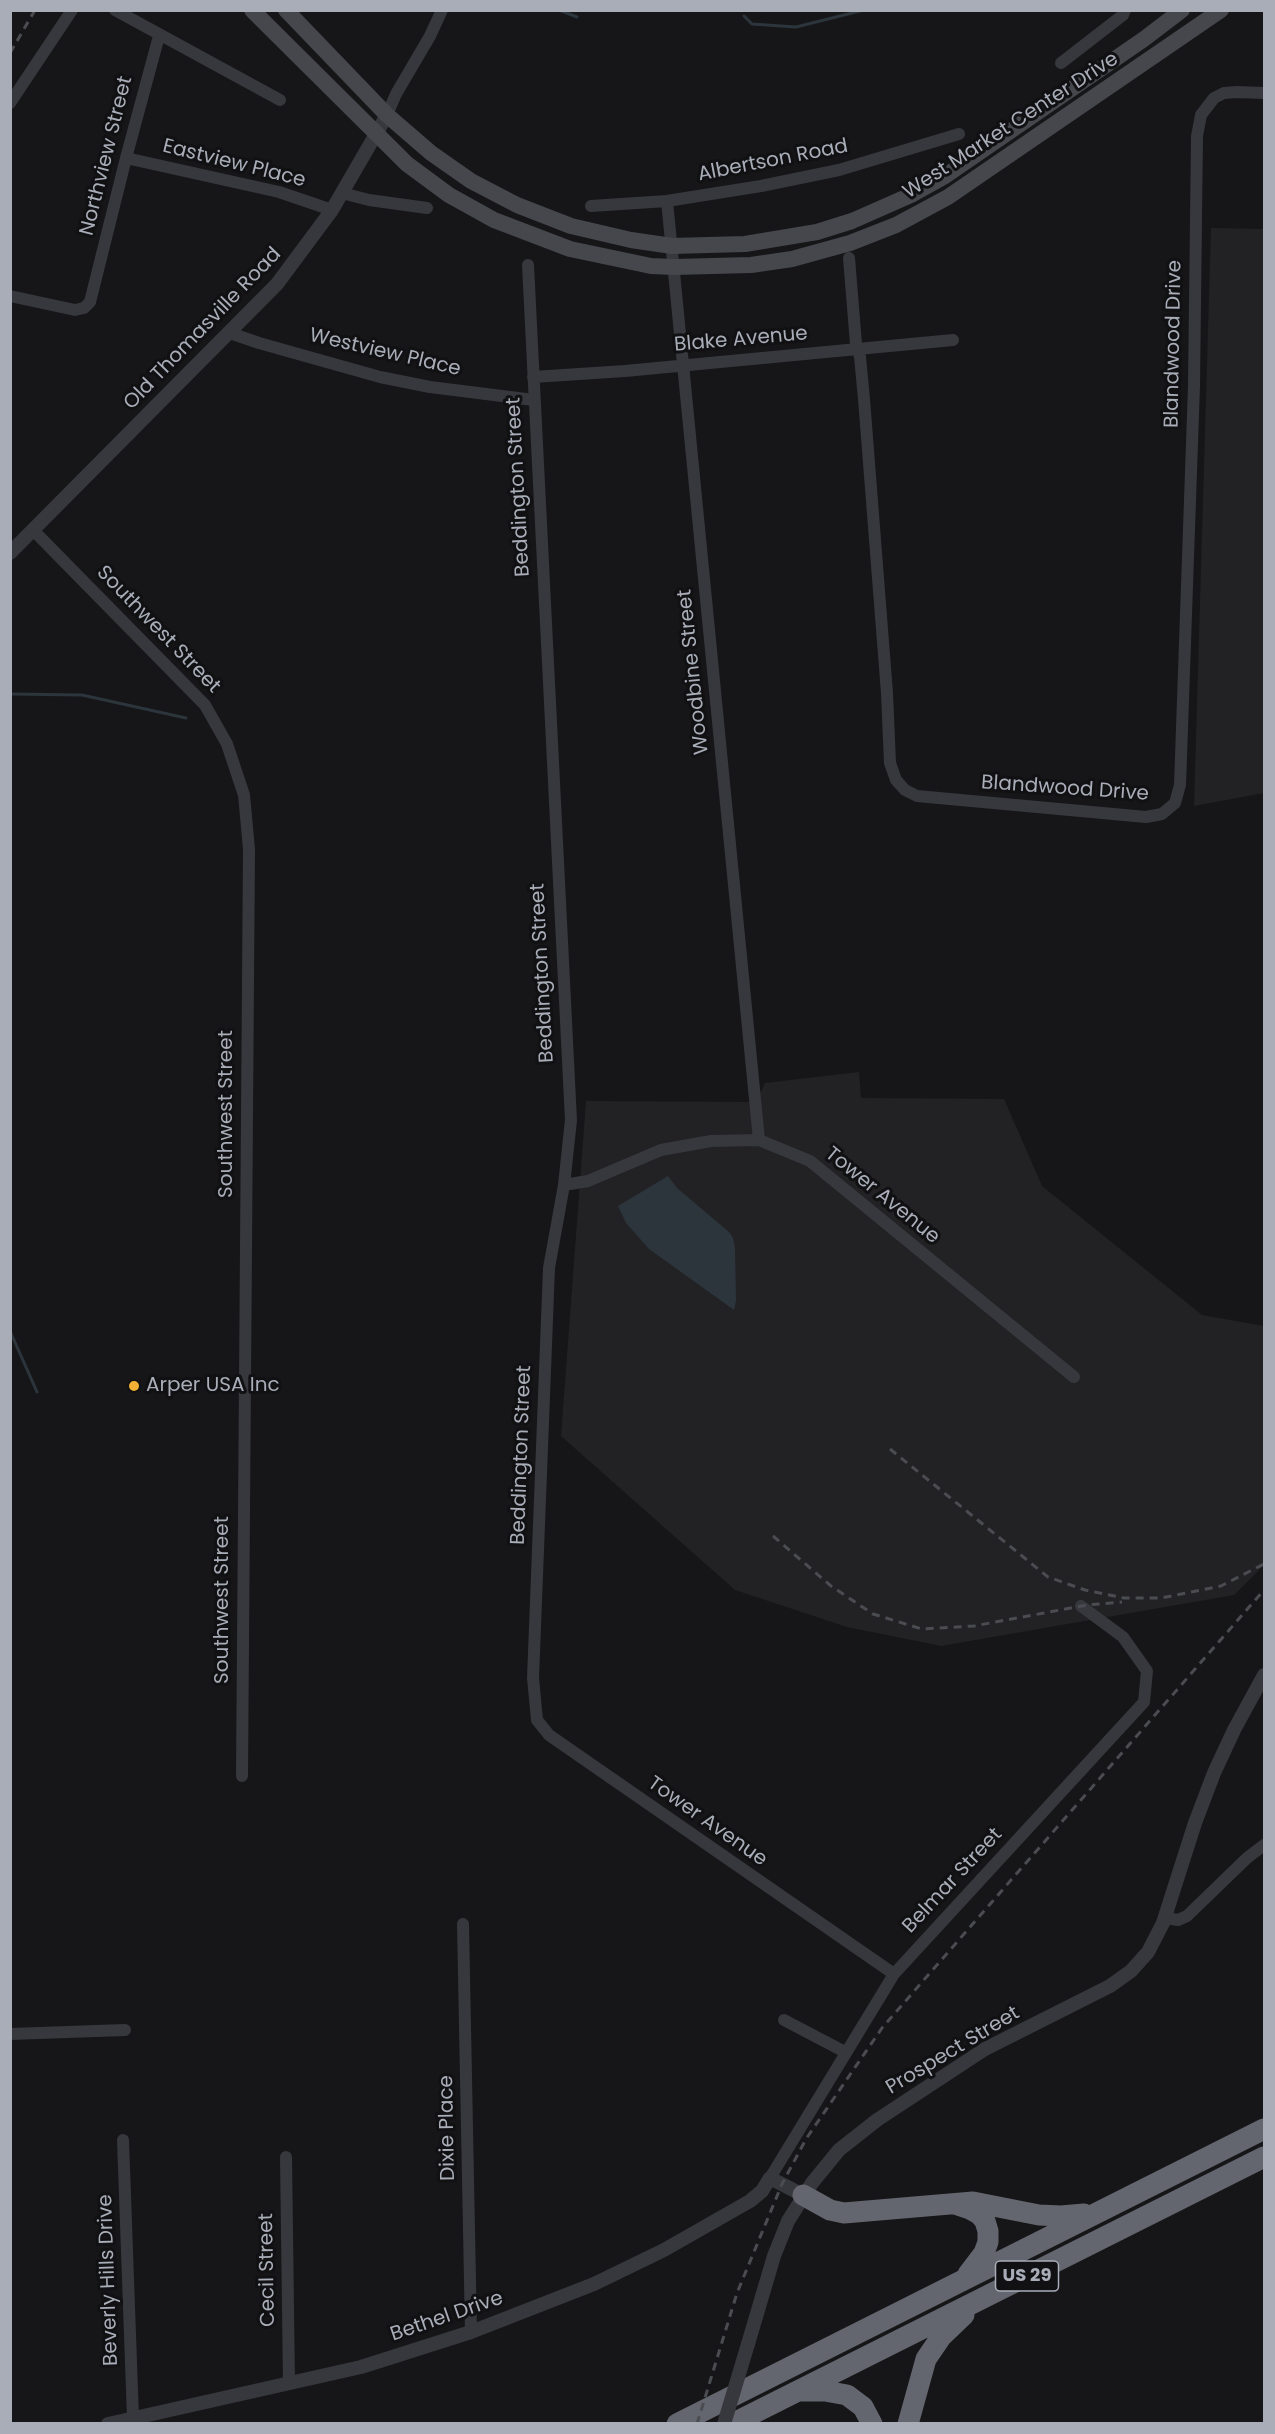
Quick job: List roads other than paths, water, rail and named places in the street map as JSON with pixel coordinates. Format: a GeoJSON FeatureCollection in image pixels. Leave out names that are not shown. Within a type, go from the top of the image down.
{"type":"FeatureCollection","features":[{"type":"Feature","properties":{"kind":"highway","name":"US 29"},"geometry":{"type":"LineString","coordinates":[[677,2424],[1264,2129]]}},
{"type":"Feature","properties":{"kind":"highway","name":"US 29"},"geometry":{"type":"LineString","coordinates":[[732,2424],[1264,2157]]}},
{"type":"Feature","properties":{"kind":"highway"},"geometry":{"type":"LineString","coordinates":[[803,2195],[830,2210],[844,2213],[980,2202],[1053,2216],[1083,2214],[1104,2208]]}},
{"type":"Feature","properties":{"kind":"highway"},"geometry":{"type":"LineString","coordinates":[[943,2204],[956,2204],[970,2209],[979,2214],[988,2228],[988,2242],[982,2257],[972,2271],[957,2282]]}},
{"type":"Feature","properties":{"kind":"highway"},"geometry":{"type":"LineString","coordinates":[[908,2424],[922,2370],[932,2349],[956,2322],[998,2290]]}},
{"type":"Feature","properties":{"kind":"highway"},"geometry":{"type":"LineString","coordinates":[[790,2395],[820,2390],[847,2395],[863,2407],[872,2424]]}},
{"type":"Feature","properties":{"kind":"main road","name":"West Market Center Drive"},"geometry":{"type":"LineString","coordinates":[[252,10],[407,164],[448,195],[494,220],[570,249],[651,266],[674,267],[751,265],[792,259],[850,243],[897,225],[948,197],[1221,10]]}},
{"type":"Feature","properties":{"kind":"main road","name":"West Market Center Drive"},"geometry":{"type":"LineString","coordinates":[[286,10],[387,115],[431,153],[471,181],[517,205],[570,226],[631,240],[672,246],[746,244],[817,232],[852,221],[911,195],[945,176],[1144,39],[1182,10]]}},
{"type":"Feature","properties":{"kind":"street"},"geometry":{"type":"LineString","coordinates":[[10,103],[72,10]]}},
{"type":"Feature","properties":{"kind":"street"},"geometry":{"type":"LineString","coordinates":[[115,10],[280,100]]}},
{"type":"Feature","properties":{"kind":"street","name":"Old Thomasville Road"},"geometry":{"type":"LineString","coordinates":[[10,553],[277,284],[332,210],[387,115],[442,10]]}},
{"type":"Feature","properties":{"kind":"street"},"geometry":{"type":"LineString","coordinates":[[1060,63],[1123,15],[1125,10]]}},
{"type":"Feature","properties":{"kind":"street"},"geometry":{"type":"LineString","coordinates":[[1197,28],[1231,10]]}},
{"type":"Feature","properties":{"kind":"street","name":"Northview Street"},"geometry":{"type":"LineString","coordinates":[[10,296],[75,310],[84,308],[90,302],[159,36]]}},
{"type":"Feature","properties":{"kind":"street","name":"Blandwood Drive"},"geometry":{"type":"LineString","coordinates":[[849,258],[864,399],[885,658],[890,763],[896,780],[905,790],[917,796],[1146,817],[1162,814],[1175,803],[1180,785],[1194,386],[1197,136],[1201,116],[1214,98],[1224,93],[1264,93]]}},
{"type":"Feature","properties":{"kind":"street","name":"Albertson Road"},"geometry":{"type":"LineString","coordinates":[[591,206],[667,201],[761,186],[839,170],[959,134]]}},
{"type":"Feature","properties":{"kind":"street","name":"Eastview Place"},"geometry":{"type":"LineString","coordinates":[[126,158],[279,192],[332,210]]}},
{"type":"Feature","properties":{"kind":"street"},"geometry":{"type":"LineString","coordinates":[[342,193],[369,200],[427,208]]}},
{"type":"Feature","properties":{"kind":"street","name":"Woodbine Street"},"geometry":{"type":"LineString","coordinates":[[667,201],[759,1140]]}},
{"type":"Feature","properties":{"kind":"street","name":"Beddington Street"},"geometry":{"type":"LineString","coordinates":[[528,265],[571,1120],[564,1185],[549,1268],[533,1678]]}},
{"type":"Feature","properties":{"kind":"street","name":"Westview Place"},"geometry":{"type":"LineString","coordinates":[[230,333],[380,377],[430,387],[534,400]]}},
{"type":"Feature","properties":{"kind":"street","name":"Blake Avenue"},"geometry":{"type":"LineString","coordinates":[[533,376],[684,365],[953,340]]}},
{"type":"Feature","properties":{"kind":"street","name":"Southwest Street"},"geometry":{"type":"LineString","coordinates":[[34,531],[205,705],[227,744],[244,795],[249,849],[242,1776]]}},
{"type":"Feature","properties":{"kind":"street","name":"Tower Avenue"},"geometry":{"type":"LineString","coordinates":[[564,1185],[588,1181],[662,1150],[711,1141],[759,1140],[810,1161],[1074,1377]]}},
{"type":"Feature","properties":{"kind":"street","name":"Belmar Street"},"geometry":{"type":"LineString","coordinates":[[770,2178],[894,1974],[1144,1701],[1147,1671],[1123,1637],[1081,1606]]}},
{"type":"Feature","properties":{"kind":"street","name":"Prospect Street"},"geometry":{"type":"LineString","coordinates":[[724,2424],[776,2250],[788,2221],[803,2195],[839,2150],[877,2120],[985,2049],[1093,1995],[1125,1975],[1150,1949],[1165,1918],[1195,1823],[1214,1773],[1264,1675]]}},
{"type":"Feature","properties":{"kind":"street","name":"Tower Avenue"},"geometry":{"type":"LineString","coordinates":[[533,1678],[537,1720],[549,1735],[894,1974]]}},
{"type":"Feature","properties":{"kind":"street"},"geometry":{"type":"LineString","coordinates":[[1165,1918],[1175,1920],[1185,1918],[1247,1858],[1264,1845]]}},
{"type":"Feature","properties":{"kind":"street","name":"Dixie Place"},"geometry":{"type":"LineString","coordinates":[[463,1924],[471,2332]]}},
{"type":"Feature","properties":{"kind":"street"},"geometry":{"type":"LineString","coordinates":[[784,2020],[845,2052]]}},
{"type":"Feature","properties":{"kind":"street"},"geometry":{"type":"LineString","coordinates":[[10,2034],[125,2030]]}},
{"type":"Feature","properties":{"kind":"street","name":"Beverly Hills Drive"},"geometry":{"type":"LineString","coordinates":[[123,2140],[133,2418]]}},
{"type":"Feature","properties":{"kind":"street","name":"Cecil Street"},"geometry":{"type":"LineString","coordinates":[[286,2157],[289,2383]]}},
{"type":"Feature","properties":{"kind":"street"},"geometry":{"type":"LineString","coordinates":[[770,2178],[803,2195]]}},
{"type":"Feature","properties":{"kind":"street","name":"Bethel Drive"},"geometry":{"type":"LineString","coordinates":[[108,2424],[361,2367],[471,2332],[594,2284],[664,2250],[750,2201],[762,2191],[770,2178]]}},
{"type":"Feature","properties":{"kind":"waterway"},"geometry":{"type":"LineString","coordinates":[[559,10],[577,17]]}},
{"type":"Feature","properties":{"kind":"waterway"},"geometry":{"type":"LineString","coordinates":[[744,16],[752,24],[796,27],[864,10]]}},
{"type":"Feature","properties":{"kind":"waterway"},"geometry":{"type":"LineString","coordinates":[[10,694],[82,695],[186,718]]}},
{"type":"Feature","properties":{"kind":"waterway"},"geometry":{"type":"LineString","coordinates":[[10,1331],[37,1392]]}},
{"type":"Feature","properties":{"kind":"railway"},"geometry":{"type":"LineString","coordinates":[[10,53],[35,10]]}},
{"type":"Feature","properties":{"kind":"railway"},"geometry":{"type":"LineString","coordinates":[[890,1449],[1048,1577],[1085,1590],[1124,1598],[1161,1598],[1221,1586],[1264,1564]]}},
{"type":"Feature","properties":{"kind":"railway"},"geometry":{"type":"LineString","coordinates":[[773,1536],[831,1586],[873,1614],[922,1629],[974,1626],[1087,1605],[1122,1602]]}},
{"type":"Feature","properties":{"kind":"railway"},"geometry":{"type":"LineString","coordinates":[[697,2424],[737,2293],[782,2184],[806,2139],[882,2028],[1264,1590]]}},
{"type":"Feature","properties":{"kind":"place","name":"Arper USA Inc"},"geometry":{"type":"Point","coordinates":[134,1386]}}]}
